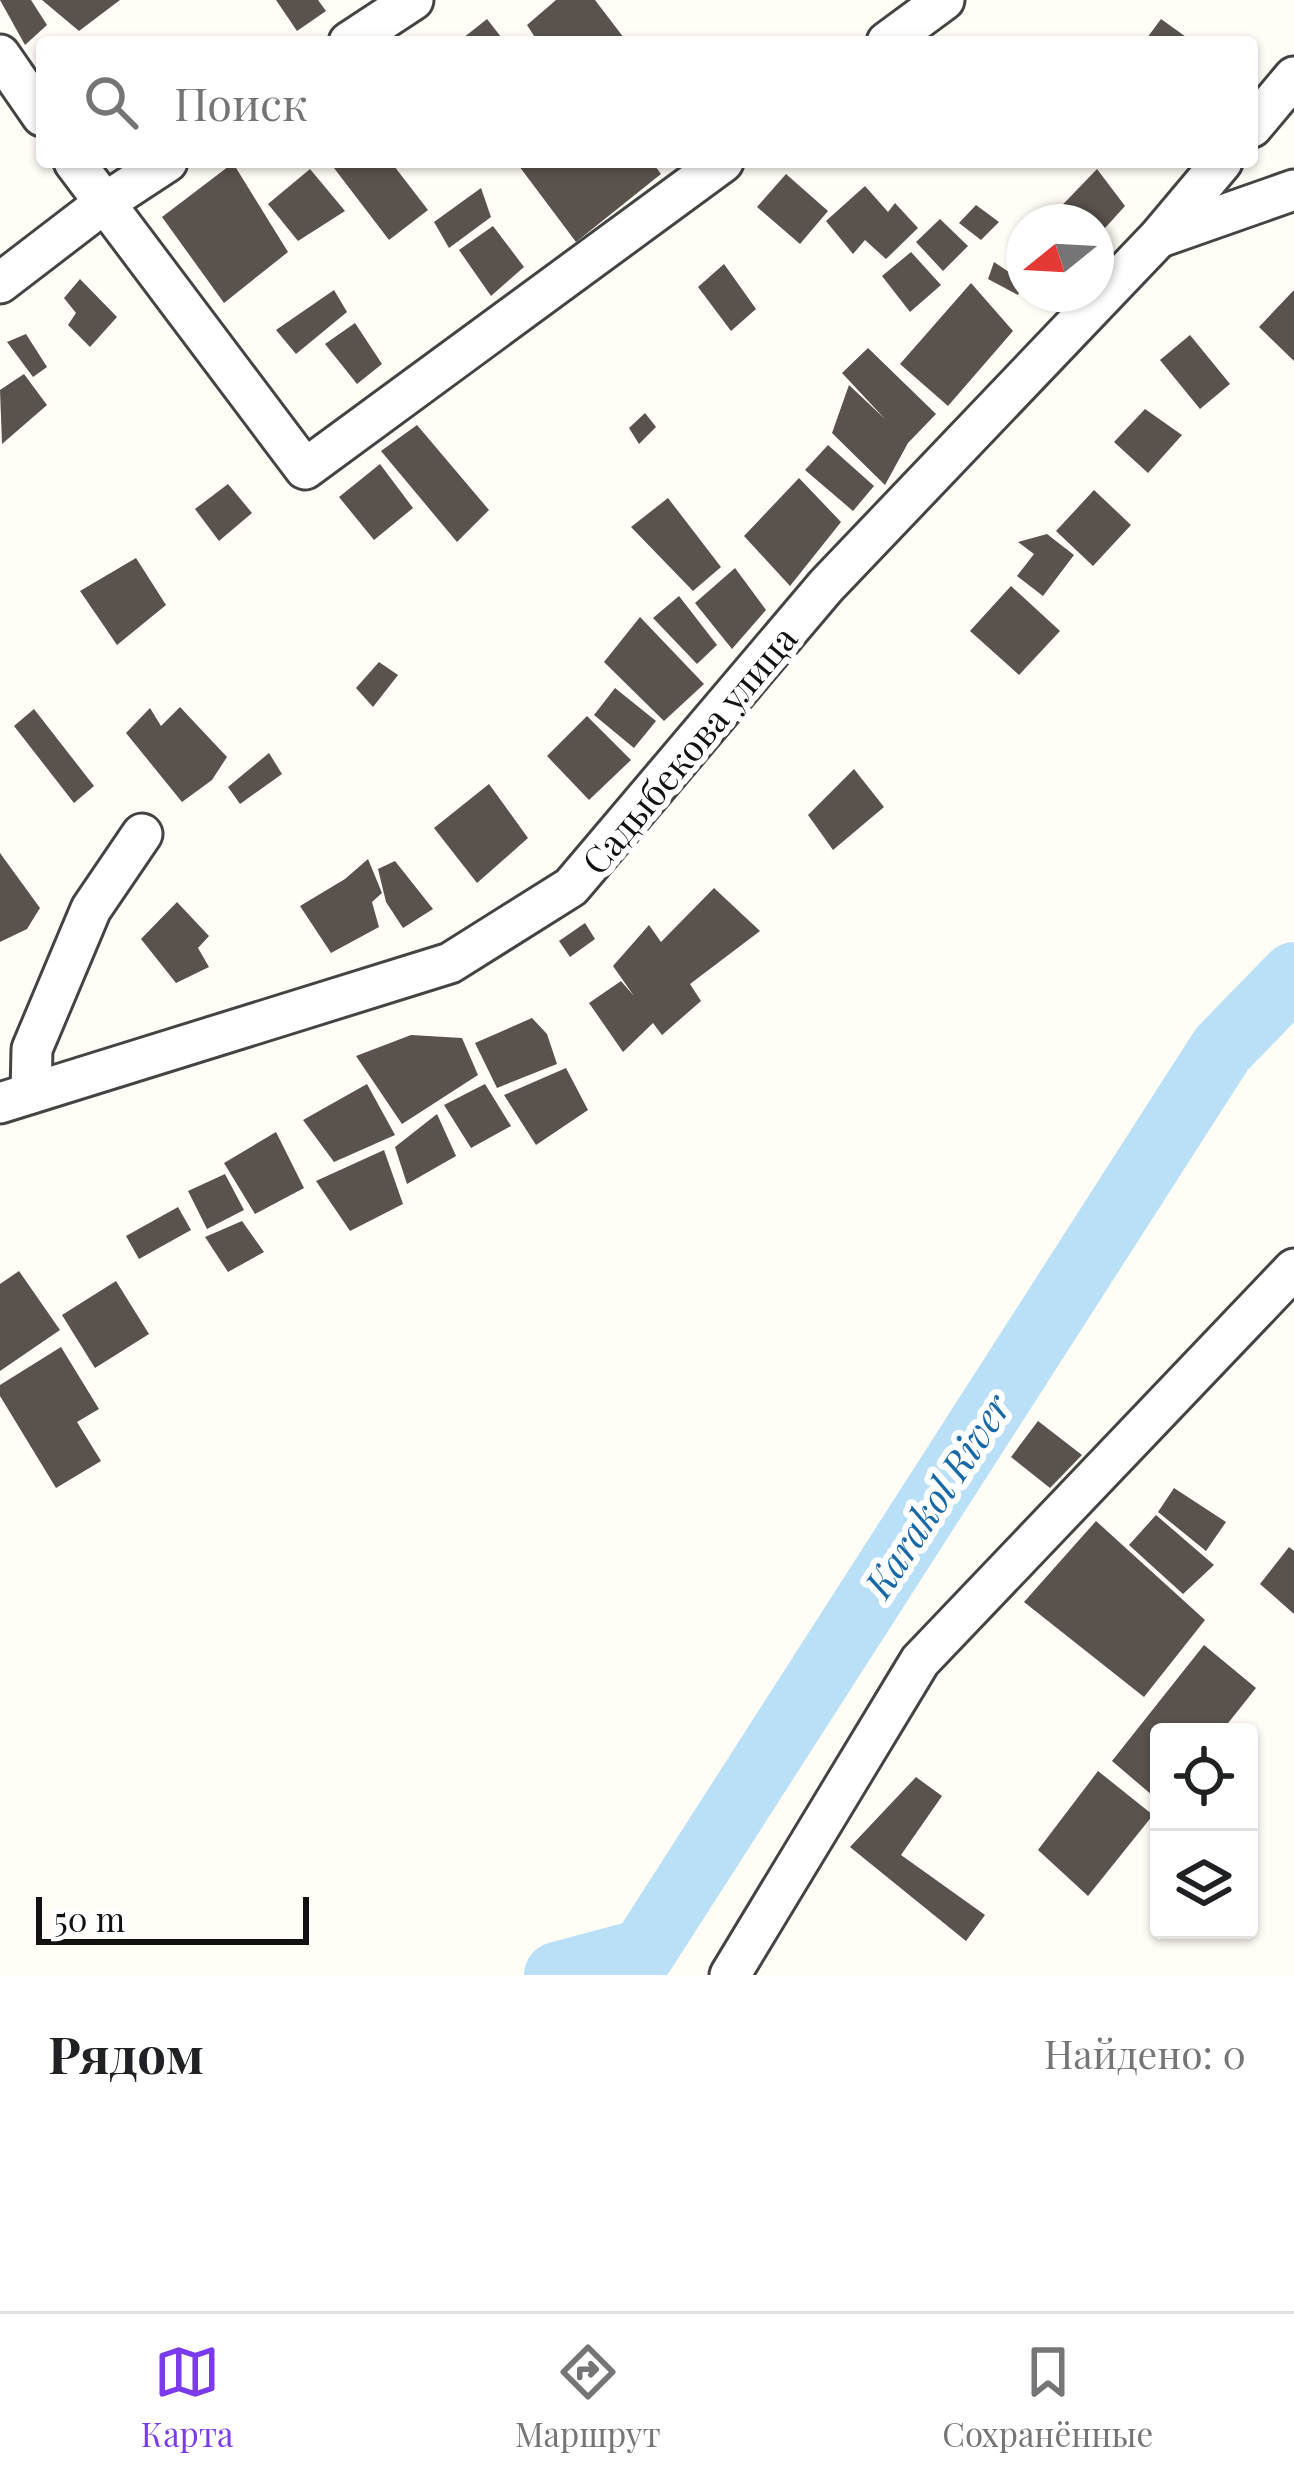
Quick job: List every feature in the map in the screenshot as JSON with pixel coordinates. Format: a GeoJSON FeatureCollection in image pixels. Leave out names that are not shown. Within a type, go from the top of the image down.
{"type":"FeatureCollection","features":[{"type":"Feature","properties":{"kind":"street"},"geometry":{"type":"LineString","coordinates":[[358,36],[412,0]]}},
{"type":"Feature","properties":{"kind":"street"},"geometry":{"type":"LineString","coordinates":[[895,36],[944,0]]}},
{"type":"Feature","properties":{"kind":"street"},"geometry":{"type":"LineString","coordinates":[[0,55],[36,107]]}},
{"type":"Feature","properties":{"kind":"street"},"geometry":{"type":"LineString","coordinates":[[1258,120],[1288,85]]}},
{"type":"Feature","properties":{"kind":"street"},"geometry":{"type":"LineString","coordinates":[[1288,85],[1294,131]]}},
{"type":"Feature","properties":{"kind":"street"},"geometry":{"type":"LineString","coordinates":[[78,168],[305,469],[715,168]]}},
{"type":"Feature","properties":{"kind":"street"},"geometry":{"type":"LineString","coordinates":[[0,283],[158,168]]}},
{"type":"Feature","properties":{"kind":"street","name":"Садыбекова улица"},"geometry":{"type":"LineString","coordinates":[[15,1098],[450,963],[571,887],[826,586],[1159,237],[1217,168]]}},
{"type":"Feature","properties":{"kind":"street"},"geometry":{"type":"LineString","coordinates":[[1159,237],[1294,190]]}},
{"type":"Feature","properties":{"kind":"street"},"geometry":{"type":"LineString","coordinates":[[15,1098],[92,910],[142,834]]}},
{"type":"Feature","properties":{"kind":"street"},"geometry":{"type":"LineString","coordinates":[[730,1975],[920,1661],[1294,1269]]}},
{"type":"Feature","properties":{"kind":"building"},"geometry":{"type":"Polygon","coordinates":[[[0,0],[31,0],[47,25],[25,45],[0,0]]]}},
{"type":"Feature","properties":{"kind":"building"},"geometry":{"type":"Polygon","coordinates":[[[42,0],[120,0],[79,31],[42,0]]]}},
{"type":"Feature","properties":{"kind":"building"},"geometry":{"type":"Polygon","coordinates":[[[276,0],[318,0],[326,11],[297,31],[276,0]]]}},
{"type":"Feature","properties":{"kind":"building"},"geometry":{"type":"Polygon","coordinates":[[[556,0],[595,0],[622,36],[534,36],[527,25],[556,0]]]}},
{"type":"Feature","properties":{"kind":"building"},"geometry":{"type":"Polygon","coordinates":[[[487,19],[500,36],[466,36],[487,19]]]}},
{"type":"Feature","properties":{"kind":"building"},"geometry":{"type":"Polygon","coordinates":[[[1161,19],[1185,36],[1148,36],[1161,19]]]}},
{"type":"Feature","properties":{"kind":"building"},"geometry":{"type":"Polygon","coordinates":[[[226,168],[236,168],[288,252],[224,303],[162,217],[226,168]]]}},
{"type":"Feature","properties":{"kind":"building"},"geometry":{"type":"Polygon","coordinates":[[[334,168],[396,168],[428,210],[389,240],[334,168]]]}},
{"type":"Feature","properties":{"kind":"building"},"geometry":{"type":"Polygon","coordinates":[[[520,168],[656,168],[661,174],[576,242],[520,168]]]}},
{"type":"Feature","properties":{"kind":"building"},"geometry":{"type":"Polygon","coordinates":[[[310,169],[345,211],[298,241],[268,204],[310,169]]]}},
{"type":"Feature","properties":{"kind":"building"},"geometry":{"type":"Polygon","coordinates":[[[1097,169],[1125,206],[1114,218],[1114,204],[1063,204],[1097,169]]]}},
{"type":"Feature","properties":{"kind":"building"},"geometry":{"type":"Polygon","coordinates":[[[786,174],[828,211],[800,244],[757,207],[786,174]]]}},
{"type":"Feature","properties":{"kind":"building"},"geometry":{"type":"Polygon","coordinates":[[[865,186],[888,212],[895,203],[918,228],[886,259],[865,240],[853,254],[826,221],[865,186]]]}},
{"type":"Feature","properties":{"kind":"building"},"geometry":{"type":"Polygon","coordinates":[[[481,188],[491,217],[449,248],[434,222],[481,188]]]}},
{"type":"Feature","properties":{"kind":"building"},"geometry":{"type":"Polygon","coordinates":[[[976,205],[999,222],[981,240],[959,223],[976,205]]]}},
{"type":"Feature","properties":{"kind":"building"},"geometry":{"type":"Polygon","coordinates":[[[940,219],[968,246],[943,271],[916,242],[940,219]]]}},
{"type":"Feature","properties":{"kind":"building"},"geometry":{"type":"Polygon","coordinates":[[[493,226],[524,267],[491,296],[459,250],[493,226]]]}},
{"type":"Feature","properties":{"kind":"building"},"geometry":{"type":"Polygon","coordinates":[[[911,252],[941,285],[910,312],[882,276],[911,252]]]}},
{"type":"Feature","properties":{"kind":"building"},"geometry":{"type":"Polygon","coordinates":[[[994,262],[1006,270],[1006,289],[988,279],[994,262]]]}},
{"type":"Feature","properties":{"kind":"building"},"geometry":{"type":"Polygon","coordinates":[[[724,264],[756,309],[731,331],[698,287],[724,264]]]}},
{"type":"Feature","properties":{"kind":"building"},"geometry":{"type":"Polygon","coordinates":[[[80,279],[117,317],[90,347],[68,325],[76,313],[64,298],[80,279]]]}},
{"type":"Feature","properties":{"kind":"building"},"geometry":{"type":"Polygon","coordinates":[[[971,283],[1013,331],[948,406],[900,364],[971,283]]]}},
{"type":"Feature","properties":{"kind":"building"},"geometry":{"type":"Polygon","coordinates":[[[334,290],[347,312],[296,354],[276,330],[334,290]]]}},
{"type":"Feature","properties":{"kind":"building"},"geometry":{"type":"Polygon","coordinates":[[[1294,290],[1294,361],[1259,327],[1294,290]]]}},
{"type":"Feature","properties":{"kind":"building"},"geometry":{"type":"Polygon","coordinates":[[[355,323],[382,364],[357,384],[325,344],[355,323]]]}},
{"type":"Feature","properties":{"kind":"building"},"geometry":{"type":"Polygon","coordinates":[[[26,334],[47,367],[33,377],[7,342],[26,334]]]}},
{"type":"Feature","properties":{"kind":"building"},"geometry":{"type":"Polygon","coordinates":[[[1190,335],[1230,384],[1200,409],[1160,360],[1190,335]]]}},
{"type":"Feature","properties":{"kind":"building"},"geometry":{"type":"Polygon","coordinates":[[[868,348],[936,414],[908,443],[885,485],[832,433],[849,385],[885,419],[842,373],[868,348]]]}},
{"type":"Feature","properties":{"kind":"building"},"geometry":{"type":"Polygon","coordinates":[[[24,374],[47,405],[2,444],[0,390],[24,374]]]}},
{"type":"Feature","properties":{"kind":"building"},"geometry":{"type":"Polygon","coordinates":[[[1145,409],[1182,435],[1148,473],[1114,442],[1145,409]]]}},
{"type":"Feature","properties":{"kind":"building"},"geometry":{"type":"Polygon","coordinates":[[[645,413],[656,427],[639,444],[629,428],[645,413]]]}},
{"type":"Feature","properties":{"kind":"building"},"geometry":{"type":"Polygon","coordinates":[[[417,425],[489,510],[457,542],[381,451],[417,425]]]}},
{"type":"Feature","properties":{"kind":"building"},"geometry":{"type":"Polygon","coordinates":[[[828,445],[874,486],[853,511],[805,470],[828,445]]]}},
{"type":"Feature","properties":{"kind":"building"},"geometry":{"type":"Polygon","coordinates":[[[380,464],[413,508],[374,540],[339,497],[380,464]]]}},
{"type":"Feature","properties":{"kind":"building"},"geometry":{"type":"Polygon","coordinates":[[[799,478],[841,522],[790,586],[744,536],[799,478]]]}},
{"type":"Feature","properties":{"kind":"building"},"geometry":{"type":"Polygon","coordinates":[[[228,484],[252,513],[219,541],[195,509],[228,484]]]}},
{"type":"Feature","properties":{"kind":"building"},"geometry":{"type":"Polygon","coordinates":[[[1094,490],[1131,525],[1093,566],[1056,531],[1094,490]]]}},
{"type":"Feature","properties":{"kind":"building"},"geometry":{"type":"Polygon","coordinates":[[[668,498],[721,567],[693,591],[631,527],[668,498]]]}},
{"type":"Feature","properties":{"kind":"building"},"geometry":{"type":"Polygon","coordinates":[[[1047,534],[1074,555],[1043,596],[1017,576],[1034,554],[1018,542],[1047,534]]]}},
{"type":"Feature","properties":{"kind":"building"},"geometry":{"type":"Polygon","coordinates":[[[136,558],[166,605],[117,645],[80,591],[136,558]]]}},
{"type":"Feature","properties":{"kind":"building"},"geometry":{"type":"Polygon","coordinates":[[[735,568],[766,610],[732,649],[695,603],[735,568]]]}},
{"type":"Feature","properties":{"kind":"building"},"geometry":{"type":"Polygon","coordinates":[[[1011,586],[1060,631],[1019,675],[970,631],[1011,586]]]}},
{"type":"Feature","properties":{"kind":"building"},"geometry":{"type":"Polygon","coordinates":[[[679,596],[717,645],[697,664],[653,618],[679,596]]]}},
{"type":"Feature","properties":{"kind":"building"},"geometry":{"type":"Polygon","coordinates":[[[640,617],[704,684],[664,721],[604,662],[640,617]]]}},
{"type":"Feature","properties":{"kind":"building"},"geometry":{"type":"Polygon","coordinates":[[[379,662],[398,675],[373,707],[356,688],[379,662]]]}},
{"type":"Feature","properties":{"kind":"building"},"geometry":{"type":"Polygon","coordinates":[[[615,688],[656,721],[634,748],[594,715],[615,688]]]}},
{"type":"Feature","properties":{"kind":"building"},"geometry":{"type":"Polygon","coordinates":[[[180,707],[227,757],[212,780],[182,802],[126,733],[150,708],[161,726],[180,707]]]}},
{"type":"Feature","properties":{"kind":"building"},"geometry":{"type":"Polygon","coordinates":[[[34,709],[94,786],[74,803],[14,726],[34,709]]]}},
{"type":"Feature","properties":{"kind":"building"},"geometry":{"type":"Polygon","coordinates":[[[587,716],[631,760],[589,800],[547,756],[587,716]]]}},
{"type":"Feature","properties":{"kind":"building"},"geometry":{"type":"Polygon","coordinates":[[[269,753],[282,774],[240,804],[228,787],[269,753]]]}},
{"type":"Feature","properties":{"kind":"building"},"geometry":{"type":"Polygon","coordinates":[[[854,769],[884,807],[833,850],[808,815],[854,769]]]}},
{"type":"Feature","properties":{"kind":"building"},"geometry":{"type":"Polygon","coordinates":[[[489,784],[528,838],[477,883],[434,828],[489,784]]]}},
{"type":"Feature","properties":{"kind":"building"},"geometry":{"type":"Polygon","coordinates":[[[0,853],[40,908],[27,929],[0,942],[0,853]]]}},
{"type":"Feature","properties":{"kind":"building"},"geometry":{"type":"Polygon","coordinates":[[[368,859],[382,893],[372,902],[379,927],[331,953],[300,906],[368,859]]]}},
{"type":"Feature","properties":{"kind":"building"},"geometry":{"type":"Polygon","coordinates":[[[395,861],[433,909],[403,928],[386,902],[378,869],[395,861]]]}},
{"type":"Feature","properties":{"kind":"building"},"geometry":{"type":"Polygon","coordinates":[[[714,888],[760,931],[690,984],[701,1001],[662,1035],[653,1023],[623,1052],[589,1003],[621,981],[634,996],[613,966],[649,925],[661,942],[714,888]]]}},
{"type":"Feature","properties":{"kind":"building"},"geometry":{"type":"Polygon","coordinates":[[[177,902],[209,936],[198,948],[209,967],[176,983],[141,939],[177,902]]]}},
{"type":"Feature","properties":{"kind":"building"},"geometry":{"type":"Polygon","coordinates":[[[585,923],[595,939],[570,957],[559,941],[585,923]]]}},
{"type":"Feature","properties":{"kind":"building"},"geometry":{"type":"Polygon","coordinates":[[[532,1018],[547,1034],[557,1064],[497,1088],[475,1043],[532,1018]]]}},
{"type":"Feature","properties":{"kind":"building"},"geometry":{"type":"Polygon","coordinates":[[[411,1035],[462,1038],[478,1075],[402,1124],[356,1056],[411,1035]]]}},
{"type":"Feature","properties":{"kind":"building"},"geometry":{"type":"Polygon","coordinates":[[[566,1068],[588,1110],[536,1145],[504,1095],[566,1068]]]}},
{"type":"Feature","properties":{"kind":"building"},"geometry":{"type":"Polygon","coordinates":[[[367,1084],[395,1135],[334,1162],[303,1120],[367,1084]]]}},
{"type":"Feature","properties":{"kind":"building"},"geometry":{"type":"Polygon","coordinates":[[[485,1084],[511,1126],[471,1148],[444,1105],[485,1084]]]}},
{"type":"Feature","properties":{"kind":"building"},"geometry":{"type":"Polygon","coordinates":[[[437,1114],[456,1156],[407,1184],[395,1147],[437,1114]]]}},
{"type":"Feature","properties":{"kind":"building"},"geometry":{"type":"Polygon","coordinates":[[[276,1132],[304,1188],[255,1214],[224,1163],[276,1132]]]}},
{"type":"Feature","properties":{"kind":"building"},"geometry":{"type":"Polygon","coordinates":[[[384,1150],[403,1204],[350,1231],[316,1181],[384,1150]]]}},
{"type":"Feature","properties":{"kind":"building"},"geometry":{"type":"Polygon","coordinates":[[[225,1174],[244,1210],[207,1229],[188,1191],[225,1174]]]}},
{"type":"Feature","properties":{"kind":"building"},"geometry":{"type":"Polygon","coordinates":[[[178,1207],[191,1230],[139,1259],[126,1236],[178,1207]]]}},
{"type":"Feature","properties":{"kind":"building"},"geometry":{"type":"Polygon","coordinates":[[[242,1221],[264,1252],[228,1272],[205,1237],[242,1221]]]}},
{"type":"Feature","properties":{"kind":"building"},"geometry":{"type":"Polygon","coordinates":[[[19,1271],[60,1330],[0,1371],[0,1284],[19,1271]]]}},
{"type":"Feature","properties":{"kind":"building"},"geometry":{"type":"Polygon","coordinates":[[[116,1281],[149,1334],[95,1368],[62,1315],[116,1281]]]}},
{"type":"Feature","properties":{"kind":"building"},"geometry":{"type":"Polygon","coordinates":[[[61,1347],[99,1409],[77,1422],[101,1461],[56,1488],[0,1396],[0,1385],[61,1347]]]}},
{"type":"Feature","properties":{"kind":"building"},"geometry":{"type":"Polygon","coordinates":[[[1038,1421],[1082,1455],[1050,1488],[1011,1457],[1038,1421]]]}},
{"type":"Feature","properties":{"kind":"building"},"geometry":{"type":"Polygon","coordinates":[[[1174,1488],[1226,1522],[1206,1551],[1158,1512],[1174,1488]]]}},
{"type":"Feature","properties":{"kind":"building"},"geometry":{"type":"Polygon","coordinates":[[[1156,1515],[1214,1565],[1183,1594],[1129,1545],[1156,1515]]]}},
{"type":"Feature","properties":{"kind":"building"},"geometry":{"type":"Polygon","coordinates":[[[1096,1521],[1205,1620],[1144,1697],[1024,1602],[1096,1521]]]}},
{"type":"Feature","properties":{"kind":"building"},"geometry":{"type":"Polygon","coordinates":[[[1289,1547],[1294,1551],[1294,1614],[1260,1584],[1289,1547]]]}},
{"type":"Feature","properties":{"kind":"building"},"geometry":{"type":"Polygon","coordinates":[[[1204,1645],[1256,1688],[1228,1723],[1150,1723],[1150,1793],[1112,1761],[1204,1645]]]}},
{"type":"Feature","properties":{"kind":"building"},"geometry":{"type":"Polygon","coordinates":[[[1098,1771],[1150,1813],[1150,1819],[1088,1896],[1038,1850],[1098,1771]]]}},
{"type":"Feature","properties":{"kind":"building"},"geometry":{"type":"Polygon","coordinates":[[[916,1777],[942,1796],[901,1855],[985,1915],[966,1941],[850,1847],[916,1777]]]}},
{"type":"Feature","properties":{"kind":"waterway","name":"Karakol River"},"geometry":{"type":"LineString","coordinates":[[557,1975],[643,1952],[1222,1049],[1294,975]]}}]}
